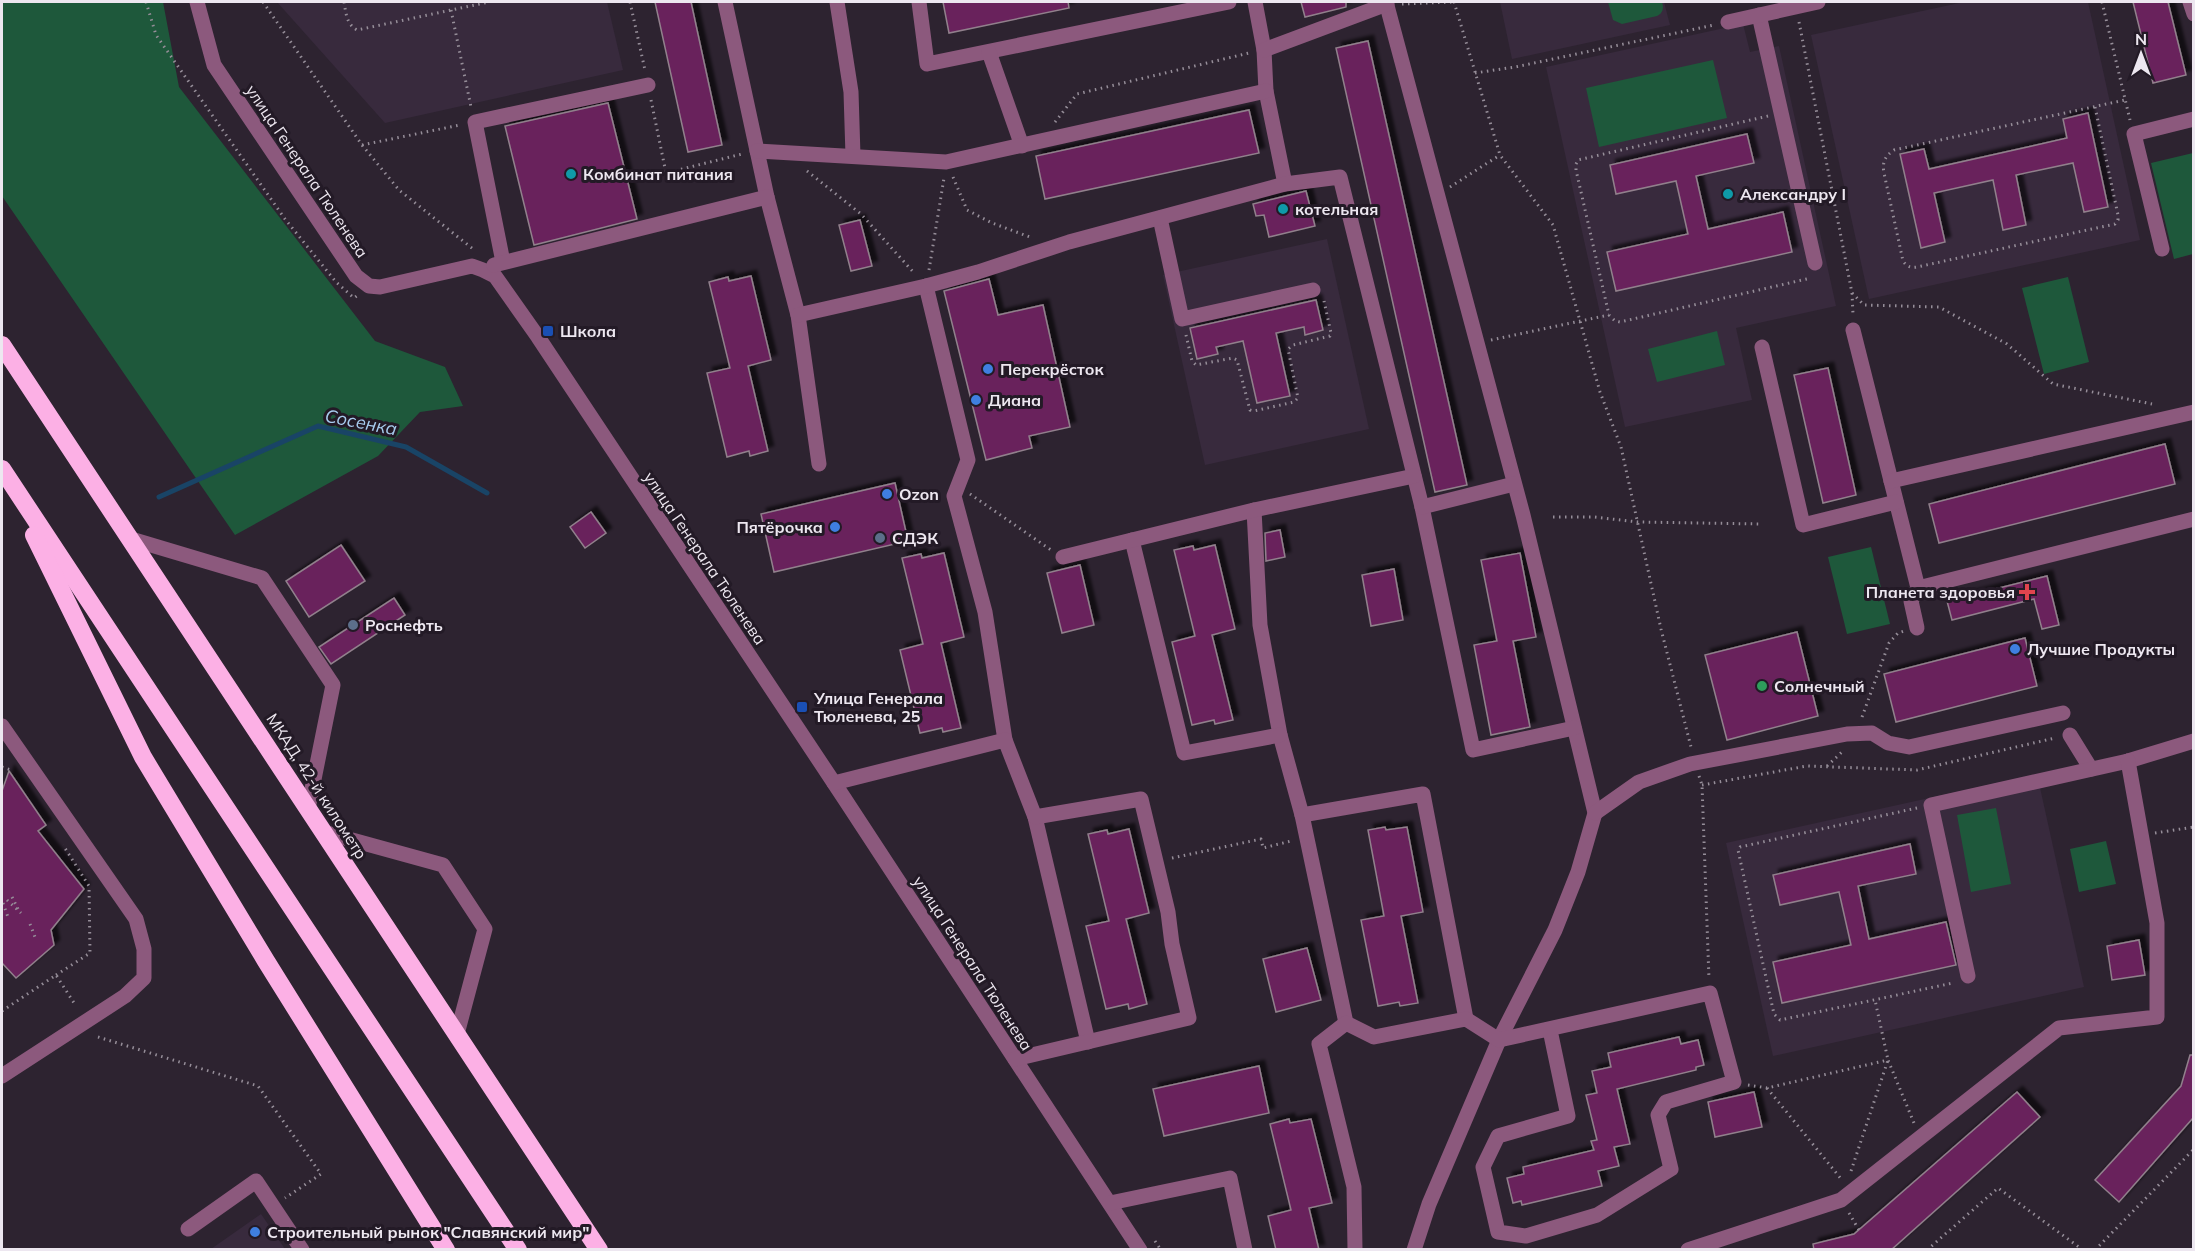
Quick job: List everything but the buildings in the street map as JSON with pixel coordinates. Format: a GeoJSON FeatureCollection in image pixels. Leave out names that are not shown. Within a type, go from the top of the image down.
{"type":"FeatureCollection","features":[{"type":"Feature","properties":{"kind":"highway","name":"МКАД, 42-й километр"},"geometry":{"type":"LineString","coordinates":[[2,345],[599,1250]]}},
{"type":"Feature","properties":{"kind":"highway"},"geometry":{"type":"LineString","coordinates":[[2,469],[143,757],[266,961],[446,1250]]}},
{"type":"Feature","properties":{"kind":"highway"},"geometry":{"type":"LineString","coordinates":[[2,469],[518,1250]]}},
{"type":"Feature","properties":{"kind":"street","name":"улица Генерала Тюленева"},"geometry":{"type":"LineString","coordinates":[[197,2],[214,65],[346,263],[356,276],[369,286]]}},
{"type":"Feature","properties":{"kind":"street"},"geometry":{"type":"LineString","coordinates":[[725,2],[767,197],[798,315],[819,464]]}},
{"type":"Feature","properties":{"kind":"street"},"geometry":{"type":"LineString","coordinates":[[837,2],[851,92],[853,156]]}},
{"type":"Feature","properties":{"kind":"street"},"geometry":{"type":"LineString","coordinates":[[919,2],[927,64],[1229,2]]}},
{"type":"Feature","properties":{"kind":"street"},"geometry":{"type":"LineString","coordinates":[[1255,2],[1264,50],[1266,91],[1285,184]]}},
{"type":"Feature","properties":{"kind":"street"},"geometry":{"type":"LineString","coordinates":[[1728,22],[1790,6],[1818,2]]}},
{"type":"Feature","properties":{"kind":"street"},"geometry":{"type":"LineString","coordinates":[[2190,2],[2193,14]]}},
{"type":"Feature","properties":{"kind":"street"},"geometry":{"type":"LineString","coordinates":[[1264,50],[1386,3],[1514,484],[1595,813],[1578,872],[1555,930],[1499,1040],[1428,1204],[1414,1250]]}},
{"type":"Feature","properties":{"kind":"street"},"geometry":{"type":"LineString","coordinates":[[1759,15],[1815,263]]}},
{"type":"Feature","properties":{"kind":"street"},"geometry":{"type":"LineString","coordinates":[[989,52],[1022,146]]}},
{"type":"Feature","properties":{"kind":"street"},"geometry":{"type":"LineString","coordinates":[[503,262],[475,122],[648,85]]}},
{"type":"Feature","properties":{"kind":"street"},"geometry":{"type":"LineString","coordinates":[[757,151],[946,162],[1266,91]]}},
{"type":"Feature","properties":{"kind":"street"},"geometry":{"type":"LineString","coordinates":[[2162,249],[2134,134],[2193,119]]}},
{"type":"Feature","properties":{"kind":"street"},"geometry":{"type":"LineString","coordinates":[[798,315],[926,286],[978,272],[1069,242],[1285,184],[1340,177],[1422,507],[1473,750],[1574,728]]}},
{"type":"Feature","properties":{"kind":"street"},"geometry":{"type":"LineString","coordinates":[[369,286],[380,287],[472,267],[483,270],[503,262],[767,197]]}},
{"type":"Feature","properties":{"kind":"street"},"geometry":{"type":"LineString","coordinates":[[1160,218],[1182,319],[1313,290]]}},
{"type":"Feature","properties":{"kind":"street","name":"улица Генерала Тюленева"},"geometry":{"type":"LineString","coordinates":[[483,270],[495,276],[538,337],[1140,1250]]}},
{"type":"Feature","properties":{"kind":"street"},"geometry":{"type":"LineString","coordinates":[[926,286],[968,460],[954,496],[985,612],[1005,740],[1035,818],[1088,1042]]}},
{"type":"Feature","properties":{"kind":"street"},"geometry":{"type":"LineString","coordinates":[[1853,330],[1918,588],[1911,601],[1917,627]]}},
{"type":"Feature","properties":{"kind":"street"},"geometry":{"type":"LineString","coordinates":[[1762,347],[1803,525],[1896,502]]}},
{"type":"Feature","properties":{"kind":"street"},"geometry":{"type":"LineString","coordinates":[[1891,481],[2192,417]]}},
{"type":"Feature","properties":{"kind":"street"},"geometry":{"type":"LineString","coordinates":[[1063,557],[1254,510],[1414,476]]}},
{"type":"Feature","properties":{"kind":"street"},"geometry":{"type":"LineString","coordinates":[[1422,507],[1514,484]]}},
{"type":"Feature","properties":{"kind":"street"},"geometry":{"type":"LineString","coordinates":[[1254,510],[1260,626],[1280,735],[1302,814],[1346,1023]]}},
{"type":"Feature","properties":{"kind":"street"},"geometry":{"type":"LineString","coordinates":[[1918,588],[2193,519]]}},
{"type":"Feature","properties":{"kind":"street"},"geometry":{"type":"LineString","coordinates":[[130,539],[262,578],[333,685],[308,809]]}},
{"type":"Feature","properties":{"kind":"street"},"geometry":{"type":"LineString","coordinates":[[1132,540],[1184,753],[1280,735]]}},
{"type":"Feature","properties":{"kind":"street"},"geometry":{"type":"LineString","coordinates":[[1595,813],[1639,782],[1694,763],[1847,734],[1872,734],[1888,743],[1909,747],[2063,713]]}},
{"type":"Feature","properties":{"kind":"street"},"geometry":{"type":"LineString","coordinates":[[2,726],[136,919],[144,949],[144,978],[125,996],[2,1076]]}},
{"type":"Feature","properties":{"kind":"street"},"geometry":{"type":"LineString","coordinates":[[2070,735],[2091,769]]}},
{"type":"Feature","properties":{"kind":"street"},"geometry":{"type":"LineString","coordinates":[[834,783],[1005,740]]}},
{"type":"Feature","properties":{"kind":"street"},"geometry":{"type":"LineString","coordinates":[[1968,976],[1930,805],[2128,761],[2193,741]]}},
{"type":"Feature","properties":{"kind":"street"},"geometry":{"type":"LineString","coordinates":[[1688,1250],[1844,1193],[1920,1138],[2060,1029],[2157,1017],[2157,923],[2128,761]]}},
{"type":"Feature","properties":{"kind":"street"},"geometry":{"type":"LineString","coordinates":[[1302,814],[1423,794],[1466,1019]]}},
{"type":"Feature","properties":{"kind":"street"},"geometry":{"type":"LineString","coordinates":[[1015,1059],[1190,1018],[1141,799],[1035,818]]}},
{"type":"Feature","properties":{"kind":"street"},"geometry":{"type":"LineString","coordinates":[[323,832],[443,865],[485,930],[457,1034]]}},
{"type":"Feature","properties":{"kind":"street"},"geometry":{"type":"LineString","coordinates":[[1346,1023],[1374,1037],[1466,1019],[1499,1040],[1710,993],[1734,1082],[1666,1102],[1658,1115],[1671,1169],[1597,1215],[1526,1236],[1498,1232],[1483,1167],[1498,1137],[1568,1116],[1550,1030]]}},
{"type":"Feature","properties":{"kind":"street"},"geometry":{"type":"LineString","coordinates":[[1346,1023],[1319,1044],[1354,1187],[1354,1250]]}},
{"type":"Feature","properties":{"kind":"street"},"geometry":{"type":"LineString","coordinates":[[1110,1203],[1230,1178],[1245,1250]]}},
{"type":"Feature","properties":{"kind":"street"},"geometry":{"type":"LineString","coordinates":[[188,1229],[256,1181],[302,1250]]}},
{"type":"Feature","properties":{"kind":"path"},"geometry":{"type":"LineString","coordinates":[[146,2],[156,35],[285,219],[336,282],[354,298],[369,286]]}},
{"type":"Feature","properties":{"kind":"path"},"geometry":{"type":"LineString","coordinates":[[344,2],[348,20],[357,30],[489,2]]}},
{"type":"Feature","properties":{"kind":"path"},"geometry":{"type":"LineString","coordinates":[[1386,3],[1454,2],[1500,155],[1553,225],[1600,392],[1621,447],[1661,629],[1694,763],[1702,785],[1710,993]]}},
{"type":"Feature","properties":{"kind":"path"},"geometry":{"type":"LineString","coordinates":[[2102,2],[2134,134]]}},
{"type":"Feature","properties":{"kind":"path"},"geometry":{"type":"LineString","coordinates":[[1790,6],[1852,293],[1853,330]]}},
{"type":"Feature","properties":{"kind":"path"},"geometry":{"type":"LineString","coordinates":[[362,146],[475,122],[451,10]]}},
{"type":"Feature","properties":{"kind":"path"},"geometry":{"type":"LineString","coordinates":[[1475,72],[1515,67],[1728,22]]}},
{"type":"Feature","properties":{"kind":"path"},"geometry":{"type":"LineString","coordinates":[[1040,142],[1077,94],[1264,50]]}},
{"type":"Feature","properties":{"kind":"path"},"geometry":{"type":"LineString","coordinates":[[2095,107],[2118,215],[2115,224],[1917,267],[1911,268],[1906,265],[1903,261],[1884,173],[1883,163],[1887,155],[1894,150],[2126,100]]}},
{"type":"Feature","properties":{"kind":"path"},"geometry":{"type":"LineString","coordinates":[[1781,113],[1578,160],[1576,170],[1609,315],[1615,321],[1620,322],[1805,280],[1811,278],[1815,271],[1815,263]]}},
{"type":"Feature","properties":{"kind":"path"},"geometry":{"type":"LineString","coordinates":[[666,173],[757,151]]}},
{"type":"Feature","properties":{"kind":"path"},"geometry":{"type":"LineString","coordinates":[[784,153],[861,214],[926,286]]}},
{"type":"Feature","properties":{"kind":"path"},"geometry":{"type":"LineString","coordinates":[[1436,196],[1500,155]]}},
{"type":"Feature","properties":{"kind":"path"},"geometry":{"type":"LineString","coordinates":[[946,162],[967,210],[1028,237],[1039,238]]}},
{"type":"Feature","properties":{"kind":"path"},"geometry":{"type":"LineString","coordinates":[[926,286],[946,162]]}},
{"type":"Feature","properties":{"kind":"path"},"geometry":{"type":"LineString","coordinates":[[1182,319],[1193,363],[1199,365],[1233,358],[1237,360],[1250,410],[1254,411],[1294,402],[1298,398],[1288,353],[1289,346],[1329,337],[1331,334],[1321,291],[1313,290]]}},
{"type":"Feature","properties":{"kind":"path"},"geometry":{"type":"LineString","coordinates":[[1852,293],[1864,305],[1939,307],[2007,344],[2053,384],[2156,405]]}},
{"type":"Feature","properties":{"kind":"path"},"geometry":{"type":"LineString","coordinates":[[1475,343],[1609,315]]}},
{"type":"Feature","properties":{"kind":"path"},"geometry":{"type":"LineString","coordinates":[[967,491],[1023,532],[1063,557]]}},
{"type":"Feature","properties":{"kind":"path"},"geometry":{"type":"LineString","coordinates":[[1553,517],[1594,517],[1638,522],[1761,524]]}},
{"type":"Feature","properties":{"kind":"path"},"geometry":{"type":"LineString","coordinates":[[1826,767],[1858,739],[1859,725],[1889,643],[1898,633],[1917,627]]}},
{"type":"Feature","properties":{"kind":"path"},"geometry":{"type":"LineString","coordinates":[[1702,785],[1807,766],[1917,770],[2070,735]]}},
{"type":"Feature","properties":{"kind":"path"},"geometry":{"type":"LineString","coordinates":[[2,767],[9,768],[16,777]]}},
{"type":"Feature","properties":{"kind":"path"},"geometry":{"type":"LineString","coordinates":[[1930,805],[1738,849],[1776,1017],[1784,1020],[1963,980],[1968,976]]}},
{"type":"Feature","properties":{"kind":"path"},"geometry":{"type":"LineString","coordinates":[[2141,836],[2193,827]]}},
{"type":"Feature","properties":{"kind":"path"},"geometry":{"type":"LineString","coordinates":[[1156,861],[1261,839],[1263,848],[1306,838]]}},
{"type":"Feature","properties":{"kind":"path"},"geometry":{"type":"LineString","coordinates":[[2,1011],[90,953],[89,886],[60,841]]}},
{"type":"Feature","properties":{"kind":"path"},"geometry":{"type":"LineString","coordinates":[[2,909],[9,920],[5,901],[21,913],[12,897]]}},
{"type":"Feature","properties":{"kind":"path"},"geometry":{"type":"LineString","coordinates":[[30,924],[35,937]]}},
{"type":"Feature","properties":{"kind":"path"},"geometry":{"type":"LineString","coordinates":[[56,975],[76,1006]]}},
{"type":"Feature","properties":{"kind":"path"},"geometry":{"type":"LineString","coordinates":[[1875,1000],[1888,1060],[1920,1138]]}},
{"type":"Feature","properties":{"kind":"path"},"geometry":{"type":"LineString","coordinates":[[98,1037],[258,1086],[321,1174],[273,1206]]}},
{"type":"Feature","properties":{"kind":"path"},"geometry":{"type":"LineString","coordinates":[[1734,1082],[1767,1088],[1888,1060]]}},
{"type":"Feature","properties":{"kind":"path"},"geometry":{"type":"LineString","coordinates":[[1844,1193],[1888,1060]]}},
{"type":"Feature","properties":{"kind":"path"},"geometry":{"type":"LineString","coordinates":[[1767,1088],[1844,1193]]}},
{"type":"Feature","properties":{"kind":"path"},"geometry":{"type":"LineString","coordinates":[[2095,1250],[2193,1149]]}},
{"type":"Feature","properties":{"kind":"path"},"geometry":{"type":"LineString","coordinates":[[1927,1250],[1998,1188],[2083,1250]]}},
{"type":"Feature","properties":{"kind":"shaded area"},"geometry":{"type":"Polygon","coordinates":[[[277,2],[607,2],[623,70],[385,123],[277,2]]]}},
{"type":"Feature","properties":{"kind":"shaded area"},"geometry":{"type":"Polygon","coordinates":[[[1500,2],[1664,2],[1670,25],[1512,59],[1500,2]]]}},
{"type":"Feature","properties":{"kind":"shaded area"},"geometry":{"type":"Polygon","coordinates":[[[1964,2],[2088,2],[2140,240],[1869,299],[1811,35],[1964,2]]]}},
{"type":"Feature","properties":{"kind":"shaded area"},"geometry":{"type":"Polygon","coordinates":[[[1743,24],[1750,52],[1779,46],[1836,306],[1736,328],[1752,400],[1625,427],[1546,67],[1743,24]]]}},
{"type":"Feature","properties":{"kind":"shaded area"},"geometry":{"type":"Polygon","coordinates":[[[1327,239],[1369,429],[1205,465],[1163,275],[1327,239]]]}},
{"type":"Feature","properties":{"kind":"shaded area"},"geometry":{"type":"Polygon","coordinates":[[[2037,774],[2084,987],[1773,1056],[1726,843],[2037,774]]]}},
{"type":"Feature","properties":{"kind":"shaded area","name":"Строительный рынок \"Славянский мир\""},"geometry":{"type":"Polygon","coordinates":[[[261,1214],[285,1249],[211,1249],[261,1214]]]}},
{"type":"Feature","properties":{"kind":"green space"},"geometry":{"type":"Polygon","coordinates":[[[2,2],[163,2],[179,87],[375,341],[445,367],[463,406],[420,412],[378,456],[235,535],[2,196],[2,2]]]}},
{"type":"Feature","properties":{"kind":"green space"},"geometry":{"type":"Polygon","coordinates":[[[1608,2],[1662,2],[1663,8],[1657,16],[1622,24],[1613,20],[1608,2]]]}},
{"type":"Feature","properties":{"kind":"green space"},"geometry":{"type":"Polygon","coordinates":[[[1713,60],[1727,118],[1599,147],[1586,88],[1713,60]]]}},
{"type":"Feature","properties":{"kind":"green space"},"geometry":{"type":"Polygon","coordinates":[[[2193,153],[2193,254],[2174,259],[2151,163],[2193,153]]]}},
{"type":"Feature","properties":{"kind":"green space"},"geometry":{"type":"Polygon","coordinates":[[[2068,277],[2089,362],[2044,374],[2022,288],[2068,277]]]}},
{"type":"Feature","properties":{"kind":"green space"},"geometry":{"type":"Polygon","coordinates":[[[1717,331],[1725,365],[1657,382],[1648,349],[1717,331]]]}},
{"type":"Feature","properties":{"kind":"green space"},"geometry":{"type":"Polygon","coordinates":[[[1871,547],[1890,624],[1847,634],[1828,557],[1871,547]]]}},
{"type":"Feature","properties":{"kind":"green space"},"geometry":{"type":"Polygon","coordinates":[[[1996,808],[2011,884],[1971,892],[1957,815],[1996,808]]]}},
{"type":"Feature","properties":{"kind":"green space"},"geometry":{"type":"Polygon","coordinates":[[[2106,841],[2116,884],[2079,892],[2070,849],[2106,841]]]}},
{"type":"Feature","properties":{"kind":"waterway","name":"Сосенка"},"geometry":{"type":"LineString","coordinates":[[159,497],[318,426],[406,447],[487,493]]}},
{"type":"Feature","properties":{"kind":"place","name":"Комбинат питания"},"geometry":{"type":"Point","coordinates":[571,174]}},
{"type":"Feature","properties":{"kind":"place","name":"Александру I"},"geometry":{"type":"Point","coordinates":[1728,194]}},
{"type":"Feature","properties":{"kind":"place","name":"котельная"},"geometry":{"type":"Point","coordinates":[1283,209]}},
{"type":"Feature","properties":{"kind":"place","name":"Школа"},"geometry":{"type":"Point","coordinates":[548,331]}},
{"type":"Feature","properties":{"kind":"place","name":"Перекрёсток"},"geometry":{"type":"Point","coordinates":[988,369]}},
{"type":"Feature","properties":{"kind":"place","name":"Диана"},"geometry":{"type":"Point","coordinates":[976,400]}},
{"type":"Feature","properties":{"kind":"place","name":"Ozon"},"geometry":{"type":"Point","coordinates":[887,494]}},
{"type":"Feature","properties":{"kind":"place","name":"Пятёрочка"},"geometry":{"type":"Point","coordinates":[835,527]}},
{"type":"Feature","properties":{"kind":"place","name":"СДЭК"},"geometry":{"type":"Point","coordinates":[880,538]}},
{"type":"Feature","properties":{"kind":"place","name":"Планета здоровья"},"geometry":{"type":"Point","coordinates":[2027,592]}},
{"type":"Feature","properties":{"kind":"place","name":"Роснефть"},"geometry":{"type":"Point","coordinates":[353,625]}},
{"type":"Feature","properties":{"kind":"place","name":"Лучшие Продукты"},"geometry":{"type":"Point","coordinates":[2015,649]}},
{"type":"Feature","properties":{"kind":"place","name":"Солнечный"},"geometry":{"type":"Point","coordinates":[1762,686]}},
{"type":"Feature","properties":{"kind":"place","name":"Улица Генерала Тюленева, 25"},"geometry":{"type":"Point","coordinates":[802,707]}},
{"type":"Feature","properties":{"kind":"place","name":"Строительный рынок \"Славянский мир\""},"geometry":{"type":"Point","coordinates":[255,1232]}}]}
